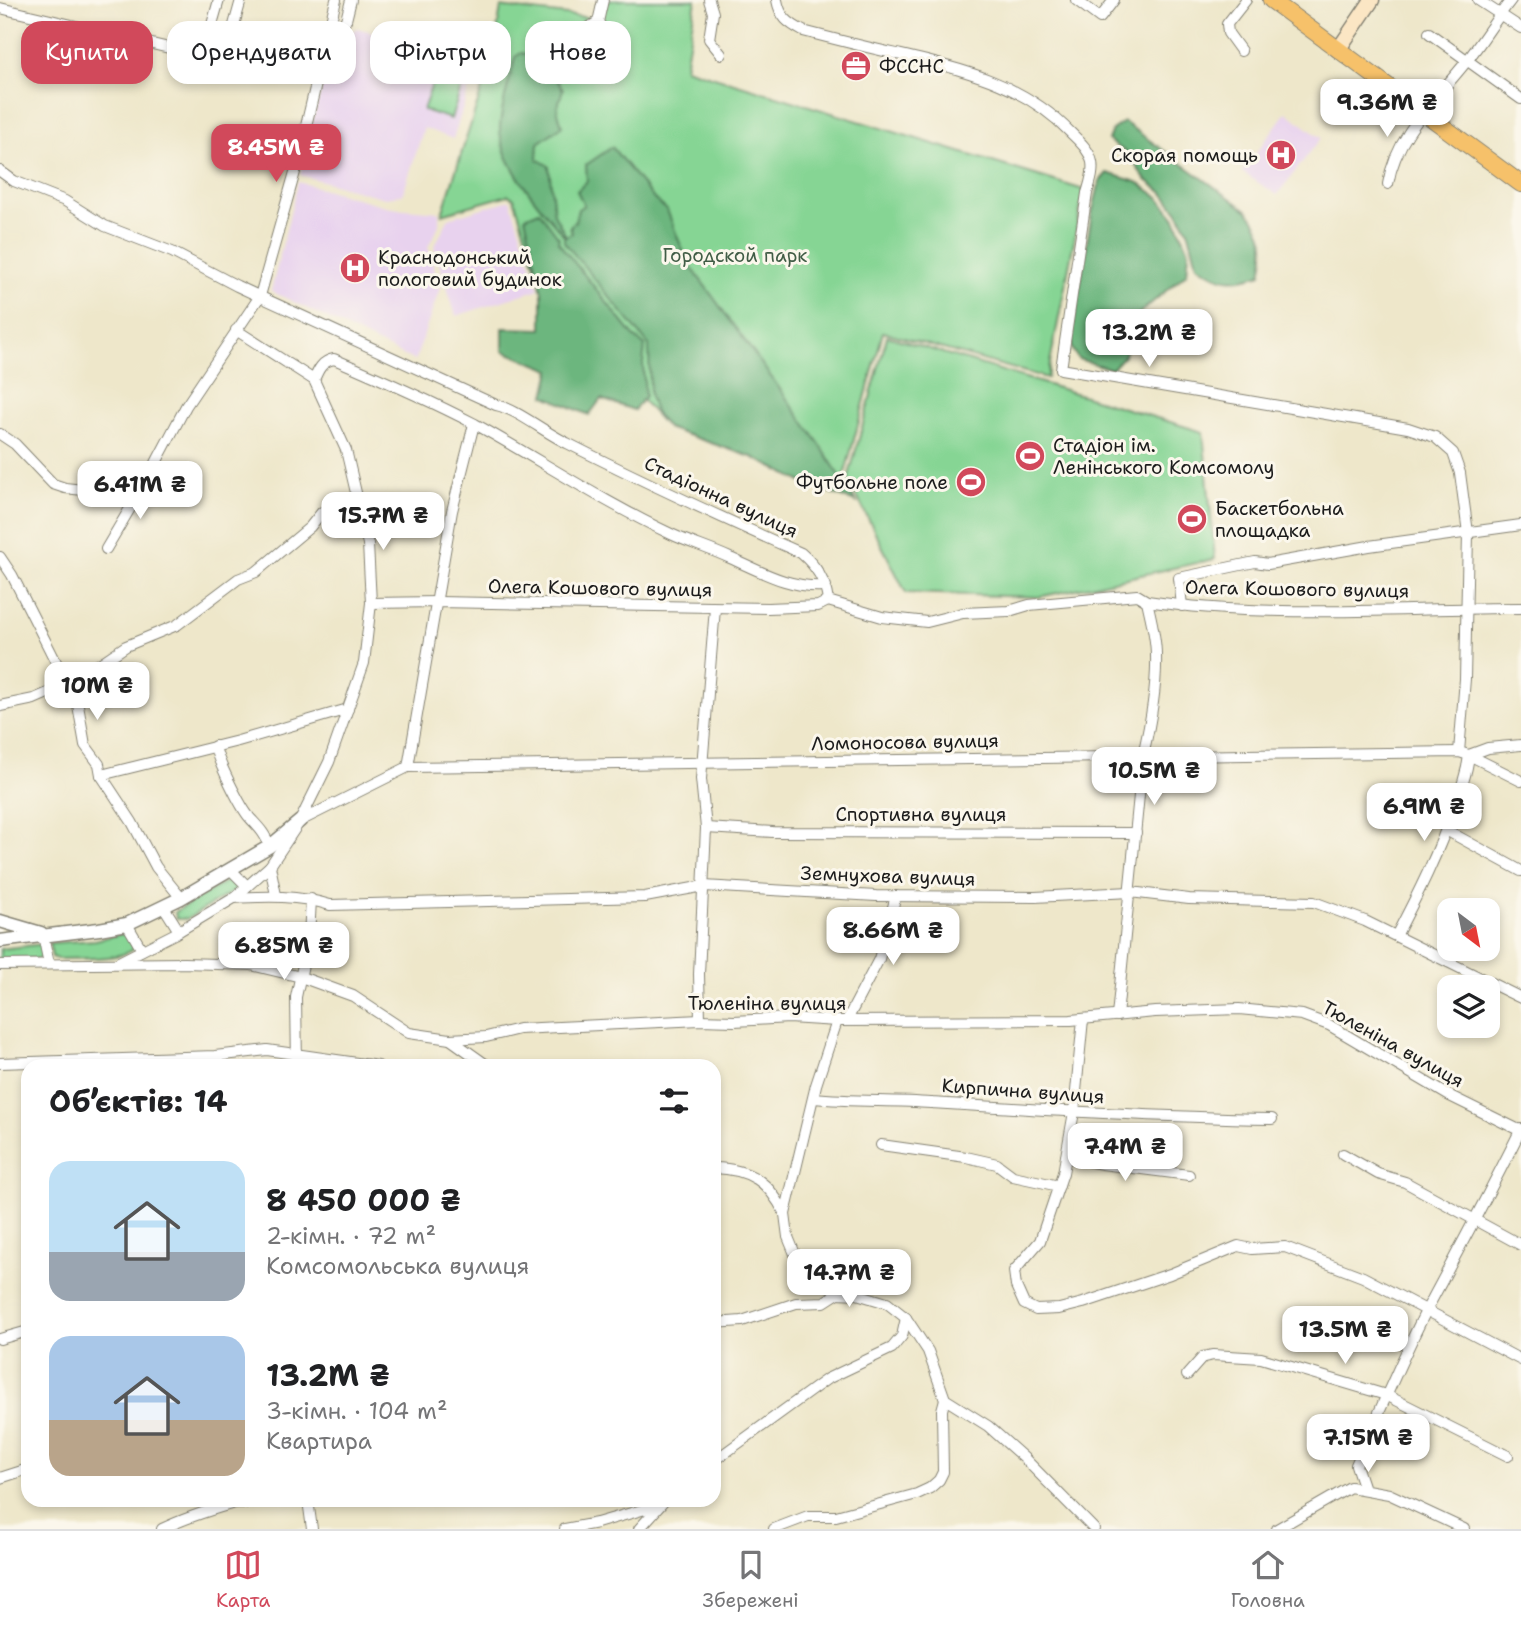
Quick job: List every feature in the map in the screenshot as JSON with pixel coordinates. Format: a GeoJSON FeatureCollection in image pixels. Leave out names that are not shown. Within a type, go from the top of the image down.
{"type":"FeatureCollection","features":[{"type":"Feature","properties":{"kind":"highway"},"geometry":{"type":"LineString","coordinates":[[1271,0],[1521,184]]}},
{"type":"Feature","properties":{"kind":"main road"},"geometry":{"type":"LineString","coordinates":[[1338,50],[1372,0]]}},
{"type":"Feature","properties":{"kind":"street"},"geometry":{"type":"LineString","coordinates":[[213,21],[219,0]]}},
{"type":"Feature","properties":{"kind":"street"},"geometry":{"type":"LineString","coordinates":[[235,21],[241,0]]}},
{"type":"Feature","properties":{"kind":"street"},"geometry":{"type":"LineString","coordinates":[[331,21],[336,0]]}},
{"type":"Feature","properties":{"kind":"street"},"geometry":{"type":"LineString","coordinates":[[345,21],[351,0]]}},
{"type":"Feature","properties":{"kind":"street"},"geometry":{"type":"LineString","coordinates":[[598,21],[603,0]]}},
{"type":"Feature","properties":{"kind":"street"},"geometry":{"type":"LineString","coordinates":[[709,0],[713,13]]}},
{"type":"Feature","properties":{"kind":"street"},"geometry":{"type":"LineString","coordinates":[[716,0],[709,39],[721,54]]}},
{"type":"Feature","properties":{"kind":"street"},"geometry":{"type":"LineString","coordinates":[[777,0],[779,12],[787,22],[803,31],[961,69],[1021,93],[1060,121],[1086,148],[1092,161],[1092,177],[1087,193],[1061,369],[1408,428],[1435,437],[1452,453],[1460,473],[1468,533],[1464,753],[1467,771],[1428,874],[1396,936]]}},
{"type":"Feature","properties":{"kind":"street"},"geometry":{"type":"LineString","coordinates":[[1076,0],[1100,18],[1114,0]]}},
{"type":"Feature","properties":{"kind":"street"},"geometry":{"type":"LineString","coordinates":[[1241,51],[1228,33],[1227,24],[1246,0]]}},
{"type":"Feature","properties":{"kind":"street"},"geometry":{"type":"LineString","coordinates":[[1478,0],[1521,28]]}},
{"type":"Feature","properties":{"kind":"street"},"geometry":{"type":"LineString","coordinates":[[1388,184],[1397,152],[1412,125],[1468,60],[1511,0]]}},
{"type":"Feature","properties":{"kind":"street"},"geometry":{"type":"LineString","coordinates":[[0,8],[167,47]]}},
{"type":"Feature","properties":{"kind":"street"},"geometry":{"type":"LineString","coordinates":[[1429,33],[1521,99]]}},
{"type":"Feature","properties":{"kind":"street"},"geometry":{"type":"LineString","coordinates":[[106,549],[186,406],[260,296],[316,84]]}},
{"type":"Feature","properties":{"kind":"street","name":"Стадіонна вулиця"},"geometry":{"type":"LineString","coordinates":[[0,171],[14,181],[65,201],[105,226],[172,252],[260,296],[496,405],[505,406],[546,433],[579,450],[800,554],[813,564],[826,586]]}},
{"type":"Feature","properties":{"kind":"street"},"geometry":{"type":"LineString","coordinates":[[116,964],[234,898],[270,866],[300,821],[329,762],[364,663],[371,603],[368,544],[346,450],[314,380],[236,330]]}},
{"type":"Feature","properties":{"kind":"street"},"geometry":{"type":"LineString","coordinates":[[314,380],[319,368],[334,359],[474,424],[671,534],[767,576],[800,586],[826,586],[828,601]]}},
{"type":"Feature","properties":{"kind":"street"},"geometry":{"type":"LineString","coordinates":[[408,767],[452,511],[474,424]]}},
{"type":"Feature","properties":{"kind":"street"},"geometry":{"type":"LineString","coordinates":[[0,434],[15,444],[53,484],[65,488],[83,490],[148,478]]}},
{"type":"Feature","properties":{"kind":"street"},"geometry":{"type":"LineString","coordinates":[[0,706],[34,699],[70,683],[126,646],[177,625],[238,579],[256,572],[310,527],[322,512],[357,499]]}},
{"type":"Feature","properties":{"kind":"street"},"geometry":{"type":"LineString","coordinates":[[1182,606],[1180,578],[1255,562],[1268,564],[1369,545],[1521,526]]}},
{"type":"Feature","properties":{"kind":"street"},"geometry":{"type":"LineString","coordinates":[[0,557],[12,575],[62,674],[75,688],[85,745],[99,764],[101,775],[132,822],[156,867],[181,898]]}},
{"type":"Feature","properties":{"kind":"street","name":"Олега Кошового вулиця"},"geometry":{"type":"LineString","coordinates":[[371,603],[715,608],[818,607],[828,601],[882,617],[927,622],[963,613],[1009,611],[1029,605],[1137,595],[1147,601],[1226,609],[1306,611],[1521,608]]}},
{"type":"Feature","properties":{"kind":"street"},"geometry":{"type":"LineString","coordinates":[[1117,1016],[1143,755],[1148,734],[1156,657],[1155,636],[1147,601]]}},
{"type":"Feature","properties":{"kind":"street"},"geometry":{"type":"LineString","coordinates":[[700,1020],[699,974],[706,828],[701,779],[715,608]]}},
{"type":"Feature","properties":{"kind":"street"},"geometry":{"type":"LineString","coordinates":[[101,775],[348,709]]}},
{"type":"Feature","properties":{"kind":"street","name":"Ломоносова вулиця"},"geometry":{"type":"LineString","coordinates":[[300,821],[408,767],[1143,755],[1464,753],[1521,745]]}},
{"type":"Feature","properties":{"kind":"street"},"geometry":{"type":"LineString","coordinates":[[215,746],[217,758],[250,818],[262,830],[270,846]]}},
{"type":"Feature","properties":{"kind":"street"},"geometry":{"type":"LineString","coordinates":[[1464,753],[1521,781]]}},
{"type":"Feature","properties":{"kind":"street"},"geometry":{"type":"LineString","coordinates":[[0,941],[127,923],[181,898],[270,846],[300,821]]}},
{"type":"Feature","properties":{"kind":"street","name":"Спортивна вулиця"},"geometry":{"type":"LineString","coordinates":[[706,828],[773,832],[1136,833]]}},
{"type":"Feature","properties":{"kind":"street"},"geometry":{"type":"LineString","coordinates":[[1446,830],[1521,871]]}},
{"type":"Feature","properties":{"kind":"street"},"geometry":{"type":"LineString","coordinates":[[270,866],[276,895]]}},
{"type":"Feature","properties":{"kind":"street"},"geometry":{"type":"LineString","coordinates":[[230,869],[247,886]]}},
{"type":"Feature","properties":{"kind":"street","name":"Земнухова вулиця"},"geometry":{"type":"LineString","coordinates":[[234,898],[276,895],[311,899],[330,905],[645,897],[704,886],[896,896],[1035,897],[1130,892],[1189,899],[1314,902],[1365,921],[1521,998]]}},
{"type":"Feature","properties":{"kind":"street"},"geometry":{"type":"LineString","coordinates":[[785,1214],[814,1098],[842,1021],[879,959],[896,896]]}},
{"type":"Feature","properties":{"kind":"street"},"geometry":{"type":"LineString","coordinates":[[297,1059],[296,997],[309,937],[311,899]]}},
{"type":"Feature","properties":{"kind":"street"},"geometry":{"type":"LineString","coordinates":[[164,907],[179,931]]}},
{"type":"Feature","properties":{"kind":"street"},"geometry":{"type":"LineString","coordinates":[[0,921],[46,935]]}},
{"type":"Feature","properties":{"kind":"street"},"geometry":{"type":"LineString","coordinates":[[127,923],[142,950]]}},
{"type":"Feature","properties":{"kind":"street"},"geometry":{"type":"LineString","coordinates":[[46,935],[49,964]]}},
{"type":"Feature","properties":{"kind":"street","name":"Тюленіна вулиця"},"geometry":{"type":"LineString","coordinates":[[0,965],[251,965],[301,977],[353,996],[409,1033],[450,1039],[486,1037],[519,1029],[700,1020],[1083,1019],[1239,1009],[1302,1015],[1329,1025],[1448,1095],[1521,1130]]}},
{"type":"Feature","properties":{"kind":"street"},"geometry":{"type":"LineString","coordinates":[[1083,1019],[1074,1112],[1059,1186],[1040,1241],[1014,1271],[1016,1286],[1024,1304],[1036,1310],[1071,1306],[1170,1274],[1238,1247],[1285,1247],[1363,1277],[1521,1360]]}},
{"type":"Feature","properties":{"kind":"street"},"geometry":{"type":"LineString","coordinates":[[450,1039],[478,1059]]}},
{"type":"Feature","properties":{"kind":"street"},"geometry":{"type":"LineString","coordinates":[[123,1059],[215,1056],[267,1051],[331,1059]]}},
{"type":"Feature","properties":{"kind":"street"},"geometry":{"type":"LineString","coordinates":[[0,1063],[21,1062]]}},
{"type":"Feature","properties":{"kind":"street","name":"Кирпична вулиця"},"geometry":{"type":"LineString","coordinates":[[814,1098],[859,1102],[926,1102],[1162,1118],[1272,1119]]}},
{"type":"Feature","properties":{"kind":"street"},"geometry":{"type":"LineString","coordinates":[[1364,1489],[1356,1465],[1386,1395],[1521,1130]]}},
{"type":"Feature","properties":{"kind":"street"},"geometry":{"type":"LineString","coordinates":[[881,1145],[967,1157],[997,1164],[1013,1176],[1059,1186]]}},
{"type":"Feature","properties":{"kind":"street"},"geometry":{"type":"LineString","coordinates":[[1343,1154],[1378,1174],[1405,1182],[1475,1222],[1521,1244]]}},
{"type":"Feature","properties":{"kind":"street"},"geometry":{"type":"LineString","coordinates":[[1066,1157],[1189,1175]]}},
{"type":"Feature","properties":{"kind":"street"},"geometry":{"type":"LineString","coordinates":[[721,1168],[733,1169],[773,1191],[785,1214],[788,1237],[795,1254],[812,1273],[838,1293],[857,1294],[887,1303],[905,1318],[928,1351],[945,1399],[942,1410],[943,1472],[930,1488],[836,1516],[807,1517],[774,1529]]}},
{"type":"Feature","properties":{"kind":"street"},"geometry":{"type":"LineString","coordinates":[[721,1322],[742,1321],[796,1303],[824,1302],[838,1293]]}},
{"type":"Feature","properties":{"kind":"street"},"geometry":{"type":"LineString","coordinates":[[721,1456],[827,1379],[892,1348],[902,1336],[905,1318]]}},
{"type":"Feature","properties":{"kind":"street"},"geometry":{"type":"LineString","coordinates":[[0,1339],[21,1333]]}},
{"type":"Feature","properties":{"kind":"street"},"geometry":{"type":"LineString","coordinates":[[1186,1375],[1203,1357],[1213,1355],[1261,1358],[1386,1395],[1508,1456]]}},
{"type":"Feature","properties":{"kind":"street"},"geometry":{"type":"LineString","coordinates":[[945,1399],[988,1426],[1024,1458],[1094,1529]]}},
{"type":"Feature","properties":{"kind":"street"},"geometry":{"type":"LineString","coordinates":[[0,1478],[21,1471]]}},
{"type":"Feature","properties":{"kind":"street"},"geometry":{"type":"LineString","coordinates":[[1277,1529],[1350,1487],[1389,1494],[1464,1529]]}},
{"type":"Feature","properties":{"kind":"street"},"geometry":{"type":"LineString","coordinates":[[162,1529],[219,1507]]}},
{"type":"Feature","properties":{"kind":"street"},"geometry":{"type":"LineString","coordinates":[[309,1507],[312,1529]]}},
{"type":"Feature","properties":{"kind":"street"},"geometry":{"type":"LineString","coordinates":[[565,1529],[597,1523],[649,1507]]}},
{"type":"Feature","properties":{"kind":"street"},"geometry":{"type":"LineString","coordinates":[[639,1529],[658,1507]]}},
{"type":"Feature","properties":{"kind":"shaded area"},"geometry":{"type":"Polygon","coordinates":[[[356,29],[370,32],[370,84],[471,84],[453,139],[424,128],[403,194],[385,198],[300,175],[302,158],[323,84],[356,84],[356,29]]]}},
{"type":"Feature","properties":{"kind":"shaded area","name":"Скорая помощь"},"geometry":{"type":"Polygon","coordinates":[[[1286,112],[1321,138],[1277,195],[1242,172],[1286,112]]]}},
{"type":"Feature","properties":{"kind":"shaded area","name":"Краснодонський пологовий будинок"},"geometry":{"type":"Polygon","coordinates":[[[298,182],[393,208],[439,212],[439,225],[428,247],[440,288],[415,361],[271,291],[298,182]]]}},
{"type":"Feature","properties":{"kind":"shaded area"},"geometry":{"type":"Polygon","coordinates":[[[510,200],[539,289],[456,316],[434,247],[449,218],[510,200]]]}},
{"type":"Feature","properties":{"kind":"green space","name":"Городской парк"},"geometry":{"type":"Polygon","coordinates":[[[609,0],[696,0],[685,68],[1084,190],[1047,378],[883,332],[845,473],[845,484],[856,502],[802,482],[752,457],[667,428],[542,288],[514,198],[508,195],[442,214],[484,84],[511,84],[511,21],[499,21],[501,7],[592,18],[609,0]]]}},
{"type":"Feature","properties":{"kind":"green space"},"geometry":{"type":"Polygon","coordinates":[[[525,54],[525,84],[560,84],[563,89],[557,109],[562,126],[538,143],[537,159],[549,166],[554,214],[566,236],[572,233],[570,226],[575,222],[578,209],[584,205],[577,191],[587,181],[586,165],[612,147],[654,199],[667,210],[687,261],[819,443],[856,502],[802,482],[752,457],[667,428],[655,412],[650,396],[649,345],[564,242],[564,236],[523,184],[506,154],[500,126],[515,57],[525,54]]]}},
{"type":"Feature","properties":{"kind":"green space"},"geometry":{"type":"Polygon","coordinates":[[[432,84],[462,84],[451,119],[423,110],[432,84]]]}},
{"type":"Feature","properties":{"kind":"green space"},"geometry":{"type":"Polygon","coordinates":[[[1124,122],[1248,211],[1264,241],[1261,274],[1235,280],[1221,278],[1197,265],[1189,233],[1178,212],[1162,192],[1145,179],[1128,154],[1108,140],[1112,130],[1124,122]]]}},
{"type":"Feature","properties":{"kind":"green space"},"geometry":{"type":"Polygon","coordinates":[[[1107,173],[1137,182],[1158,197],[1175,218],[1189,251],[1187,273],[1135,317],[1125,355],[1112,369],[1078,359],[1072,349],[1071,339],[1092,213],[1100,181],[1107,173]]]}},
{"type":"Feature","properties":{"kind":"green space"},"geometry":{"type":"Polygon","coordinates":[[[539,211],[559,238],[562,247],[633,335],[645,346],[645,396],[634,410],[601,399],[589,415],[545,396],[551,370],[503,351],[503,328],[542,329],[542,292],[525,217],[539,211]]]}},
{"type":"Feature","properties":{"kind":"green space","name":"Стадіон ім. Ленінського Комсомолу"},"geometry":{"type":"Polygon","coordinates":[[[887,336],[1203,432],[1215,559],[1039,597],[906,593],[848,479],[887,336]]]}},
{"type":"Feature","properties":{"kind":"green space"},"geometry":{"type":"Polygon","coordinates":[[[228,880],[236,881],[239,888],[187,919],[176,919],[175,912],[228,880]]]}},
{"type":"Feature","properties":{"kind":"green space"},"geometry":{"type":"Polygon","coordinates":[[[127,934],[135,948],[109,957],[52,957],[49,943],[95,940],[127,934]]]}},
{"type":"Feature","properties":{"kind":"green space"},"geometry":{"type":"Polygon","coordinates":[[[43,944],[45,957],[40,959],[0,960],[0,949],[43,944]]]}},
{"type":"Feature","properties":{"kind":"place","name":"ФССНС"},"geometry":{"type":"Point","coordinates":[856,66]}},
{"type":"Feature","properties":{"kind":"place","name":"Скорая помощь"},"geometry":{"type":"Point","coordinates":[1281,155]}},
{"type":"Feature","properties":{"kind":"place","name":"Краснодонський пологовий будинок"},"geometry":{"type":"Point","coordinates":[355,268]}},
{"type":"Feature","properties":{"kind":"place","name":"Стадіон ім. Ленінського Комсомолу"},"geometry":{"type":"Point","coordinates":[1030,456]}},
{"type":"Feature","properties":{"kind":"place","name":"Футбольне поле"},"geometry":{"type":"Point","coordinates":[971,482]}},
{"type":"Feature","properties":{"kind":"place","name":"Баскетбольна площадка"},"geometry":{"type":"Point","coordinates":[1192,519]}}]}
